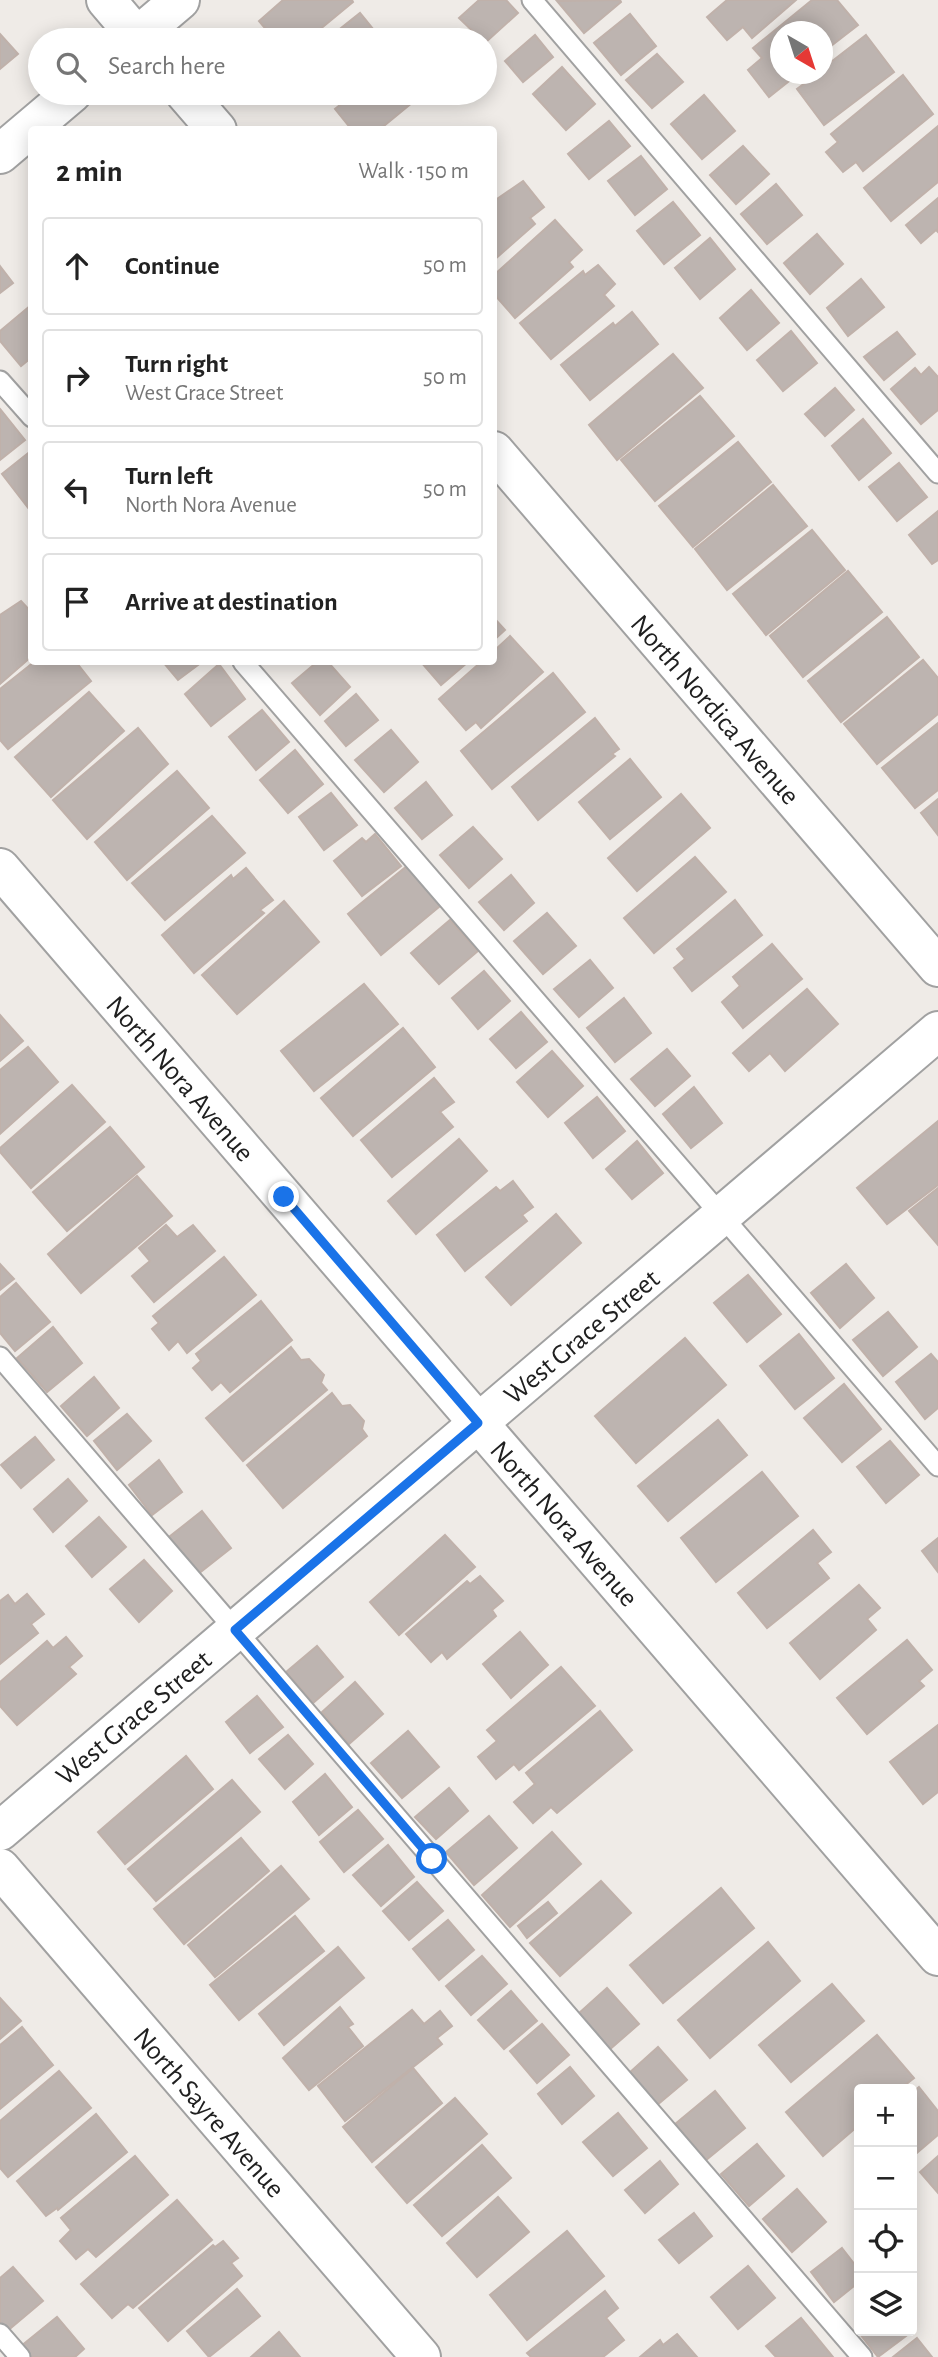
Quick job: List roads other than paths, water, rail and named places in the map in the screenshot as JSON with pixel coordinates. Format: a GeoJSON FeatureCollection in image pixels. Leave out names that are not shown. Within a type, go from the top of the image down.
{"type":"FeatureCollection","features":[{"type":"Feature","properties":{"kind":"street"},"geometry":{"type":"LineString","coordinates":[[106,0],[128,28]]}},
{"type":"Feature","properties":{"kind":"street"},"geometry":{"type":"LineString","coordinates":[[149,28],[180,0]]}},
{"type":"Feature","properties":{"kind":"street"},"geometry":{"type":"LineString","coordinates":[[33,126],[58,105]]}},
{"type":"Feature","properties":{"kind":"street"},"geometry":{"type":"LineString","coordinates":[[195,105],[214,126]]}},
{"type":"Feature","properties":{"kind":"street"},"geometry":{"type":"LineString","coordinates":[[0,154],[28,130]]}},
{"type":"Feature","properties":{"kind":"street","name":"North Nordica Avenue"},"geometry":{"type":"LineString","coordinates":[[497,454],[938,967]]}},
{"type":"Feature","properties":{"kind":"street","name":"North Nora Avenue"},"geometry":{"type":"LineString","coordinates":[[0,868],[938,1956]]}},
{"type":"Feature","properties":{"kind":"street","name":"West Grace Street"},"geometry":{"type":"LineString","coordinates":[[0,1831],[938,1031]]}},
{"type":"Feature","properties":{"kind":"street","name":"North Sayre Avenue"},"geometry":{"type":"LineString","coordinates":[[0,1868],[421,2357]]}},
{"type":"Feature","properties":{"kind":"lane"},"geometry":{"type":"LineString","coordinates":[[532,0],[938,473]]}},
{"type":"Feature","properties":{"kind":"lane"},"geometry":{"type":"LineString","coordinates":[[0,381],[28,412]]}},
{"type":"Feature","properties":{"kind":"lane"},"geometry":{"type":"LineString","coordinates":[[246,665],[938,1466]]}},
{"type":"Feature","properties":{"kind":"lane"},"geometry":{"type":"LineString","coordinates":[[0,1357],[862,2357]]}},
{"type":"Feature","properties":{"kind":"lane"},"geometry":{"type":"LineString","coordinates":[[0,2334],[20,2357]]}}]}
